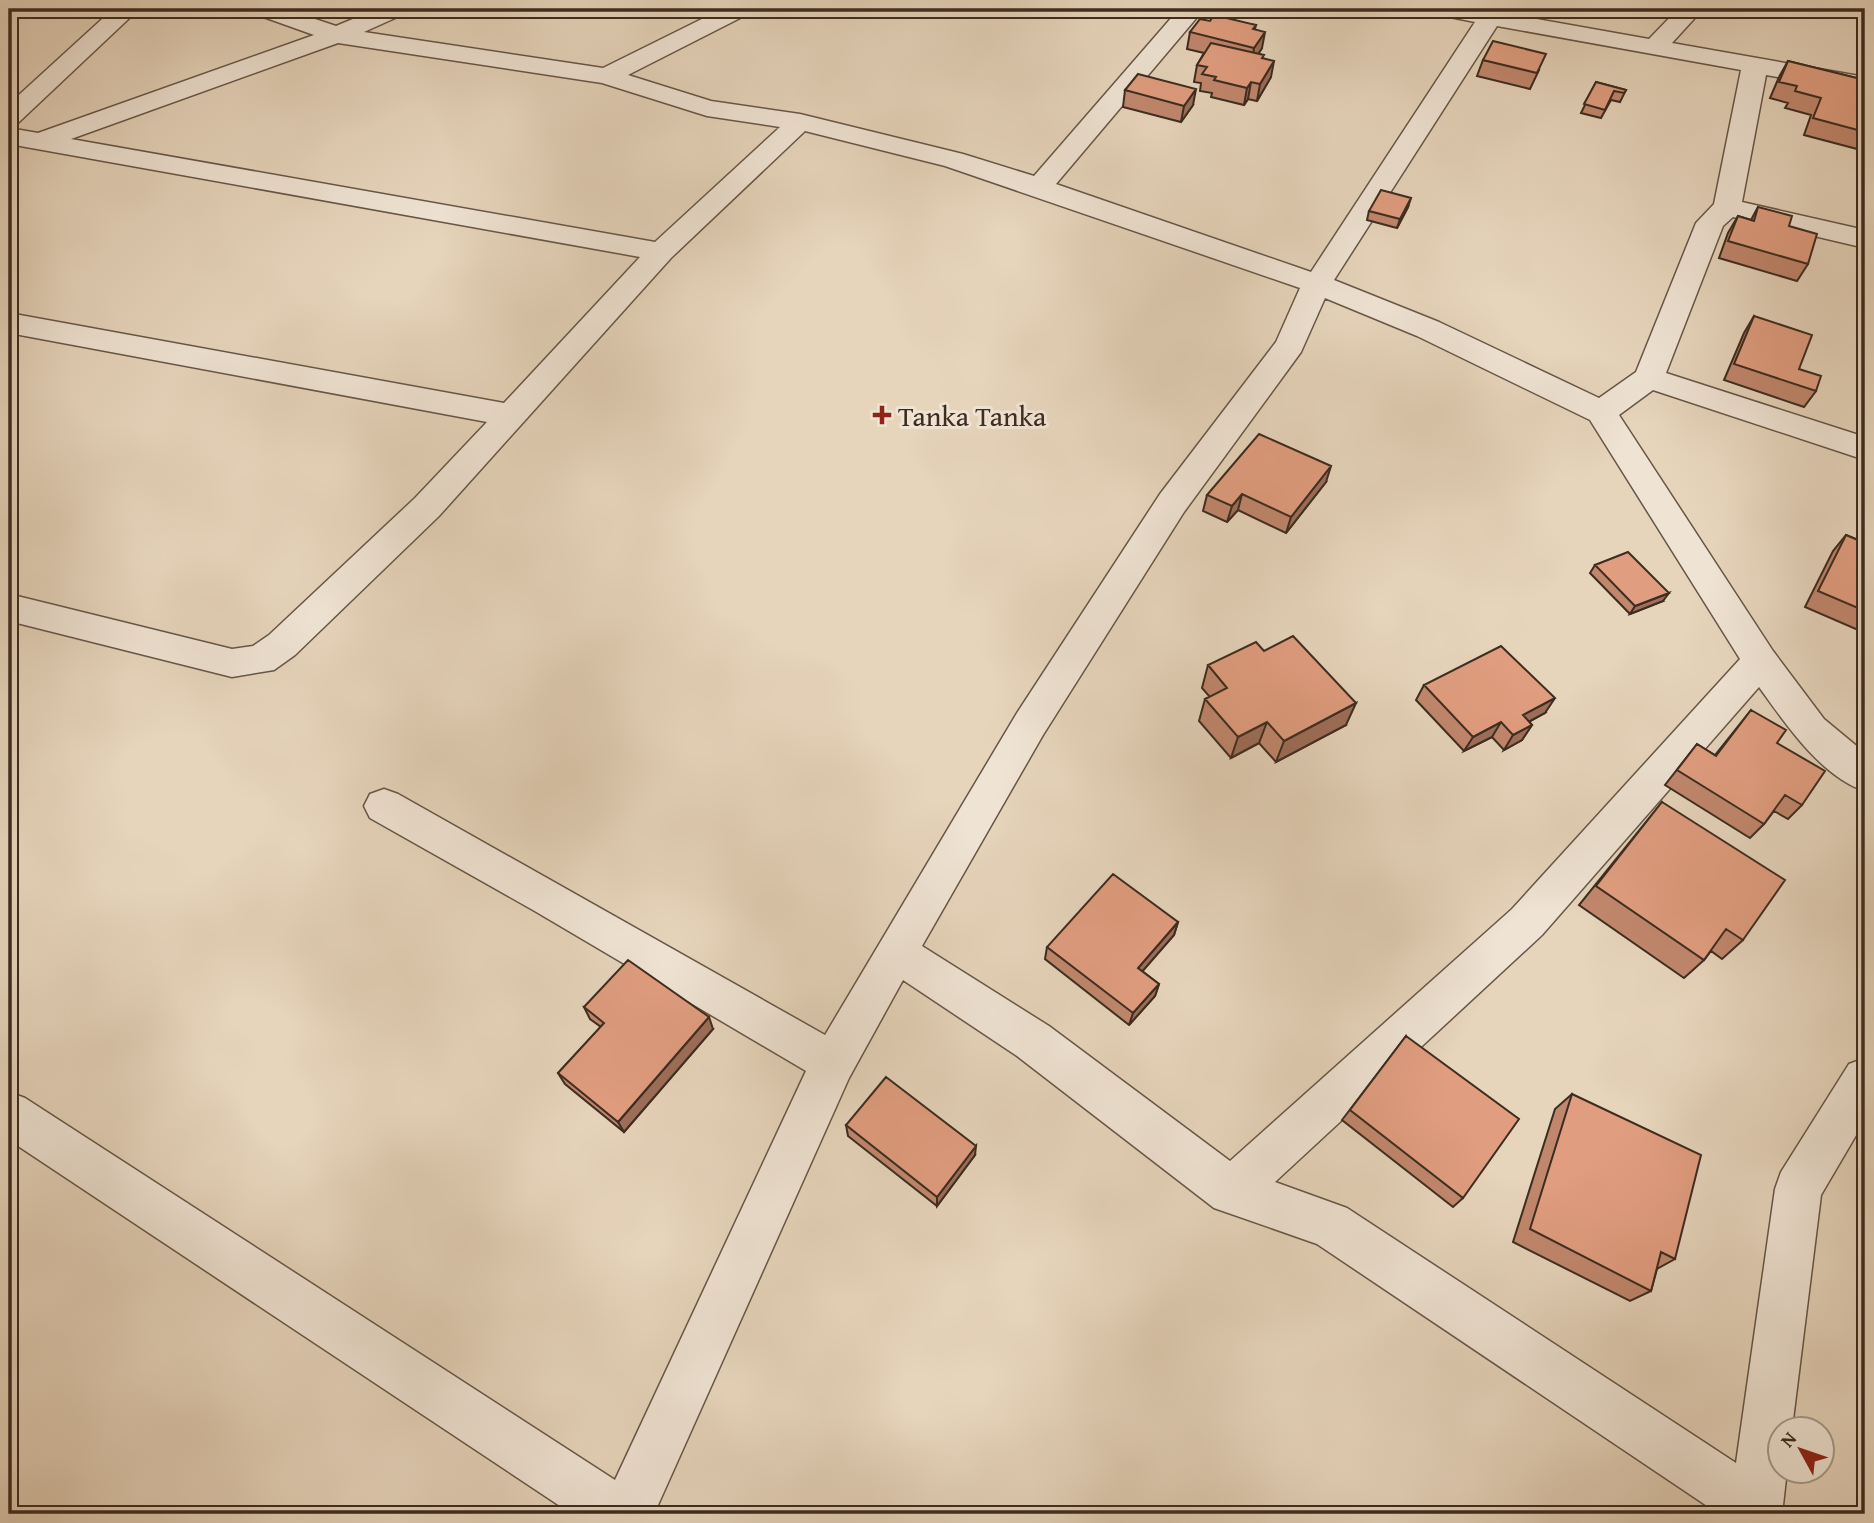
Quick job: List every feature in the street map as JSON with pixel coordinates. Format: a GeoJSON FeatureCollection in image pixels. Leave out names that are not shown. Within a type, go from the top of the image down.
{"type":"FeatureCollection","features":[{"type":"Feature","properties":{"kind":"street"},"geometry":{"type":"LineString","coordinates":[[9,118],[127,9]]}},
{"type":"Feature","properties":{"kind":"street"},"geometry":{"type":"LineString","coordinates":[[263,9],[340,36],[606,76],[707,108],[800,122],[954,160],[1317,284],[1428,329],[1601,412],[1760,661],[1811,730],[1865,775]]}},
{"type":"Feature","properties":{"kind":"street"},"geometry":{"type":"LineString","coordinates":[[42,141],[104,116],[340,36],[396,9]]}},
{"type":"Feature","properties":{"kind":"street"},"geometry":{"type":"LineString","coordinates":[[606,76],[740,9]]}},
{"type":"Feature","properties":{"kind":"street"},"geometry":{"type":"LineString","coordinates":[[1039,187],[1192,9]]}},
{"type":"Feature","properties":{"kind":"street"},"geometry":{"type":"LineString","coordinates":[[1443,9],[1865,85]]}},
{"type":"Feature","properties":{"kind":"street"},"geometry":{"type":"LineString","coordinates":[[1654,48],[1691,9]]}},
{"type":"Feature","properties":{"kind":"street"},"geometry":{"type":"LineString","coordinates":[[626,1514],[833,1063],[896,952],[1030,723],[1172,503],[1290,345],[1317,284],[1490,18]]}},
{"type":"Feature","properties":{"kind":"street"},"geometry":{"type":"LineString","coordinates":[[1601,412],[1649,378],[1710,223],[1727,207],[1755,65]]}},
{"type":"Feature","properties":{"kind":"street"},"geometry":{"type":"LineString","coordinates":[[9,608],[232,663],[261,660],[282,645],[427,507],[661,252],[800,122]]}},
{"type":"Feature","properties":{"kind":"street"},"geometry":{"type":"LineString","coordinates":[[9,136],[661,252]]}},
{"type":"Feature","properties":{"kind":"street"},"geometry":{"type":"LineString","coordinates":[[1727,207],[1865,239]]}},
{"type":"Feature","properties":{"kind":"street"},"geometry":{"type":"LineString","coordinates":[[9,323],[510,415]]}},
{"type":"Feature","properties":{"kind":"street"},"geometry":{"type":"LineString","coordinates":[[1649,378],[1865,449]]}},
{"type":"Feature","properties":{"kind":"street"},"geometry":{"type":"LineString","coordinates":[[1231,1191],[1527,922],[1760,661]]}},
{"type":"Feature","properties":{"kind":"street"},"geometry":{"type":"LineString","coordinates":[[384,806],[548,897],[833,1063]]}},
{"type":"Feature","properties":{"kind":"street"},"geometry":{"type":"LineString","coordinates":[[896,952],[1033,1041],[1231,1191],[1330,1225],[1755,1511],[1798,1189],[1865,1079]]}},
{"type":"Feature","properties":{"kind":"street"},"geometry":{"type":"LineString","coordinates":[[9,1114],[619,1514]]}},
{"type":"Feature","properties":{"kind":"building"},"geometry":{"type":"Polygon","coordinates":[[[1214,15],[1256,25],[1253,29],[1265,32],[1254,48],[1190,32],[1200,19],[1210,21],[1214,15]]]}},
{"type":"Feature","properties":{"kind":"building"},"geometry":{"type":"Polygon","coordinates":[[[1493,41],[1546,54],[1537,73],[1483,60],[1493,41]]]}},
{"type":"Feature","properties":{"kind":"building"},"geometry":{"type":"Polygon","coordinates":[[[1211,43],[1264,55],[1262,58],[1274,61],[1260,84],[1251,82],[1247,88],[1214,80],[1216,77],[1202,74],[1207,67],[1197,65],[1211,43]]]}},
{"type":"Feature","properties":{"kind":"building"},"geometry":{"type":"Polygon","coordinates":[[[1788,61],[1865,80],[1865,132],[1813,118],[1821,98],[1795,91],[1797,86],[1779,82],[1788,61]]]}},
{"type":"Feature","properties":{"kind":"building"},"geometry":{"type":"Polygon","coordinates":[[[1138,74],[1196,89],[1184,106],[1125,90],[1138,74]]]}},
{"type":"Feature","properties":{"kind":"building"},"geometry":{"type":"Polygon","coordinates":[[[1596,82],[1626,90],[1624,93],[1614,91],[1605,110],[1584,104],[1596,82]]]}},
{"type":"Feature","properties":{"kind":"building"},"geometry":{"type":"Polygon","coordinates":[[[1381,190],[1411,198],[1400,219],[1369,211],[1381,190]]]}},
{"type":"Feature","properties":{"kind":"building"},"geometry":{"type":"Polygon","coordinates":[[[1758,207],[1792,216],[1789,226],[1817,234],[1808,264],[1728,241],[1738,216],[1754,221],[1758,207]]]}},
{"type":"Feature","properties":{"kind":"building"},"geometry":{"type":"Polygon","coordinates":[[[1754,316],[1812,335],[1799,369],[1821,376],[1816,391],[1734,364],[1754,316]]]}},
{"type":"Feature","properties":{"kind":"building"},"geometry":{"type":"Polygon","coordinates":[[[1259,434],[1331,466],[1291,517],[1242,494],[1232,506],[1207,495],[1259,434]]]}},
{"type":"Feature","properties":{"kind":"building"},"geometry":{"type":"Polygon","coordinates":[[[1846,535],[1865,543],[1865,611],[1818,591],[1846,535]]]}},
{"type":"Feature","properties":{"kind":"building"},"geometry":{"type":"Polygon","coordinates":[[[1628,552],[1669,593],[1635,606],[1595,565],[1628,552]]]}},
{"type":"Feature","properties":{"kind":"building"},"geometry":{"type":"Polygon","coordinates":[[[1293,636],[1356,703],[1284,741],[1267,722],[1238,737],[1205,699],[1227,688],[1208,665],[1256,642],[1264,651],[1293,636]]]}},
{"type":"Feature","properties":{"kind":"building"},"geometry":{"type":"Polygon","coordinates":[[[1501,646],[1555,698],[1523,715],[1532,725],[1513,735],[1501,722],[1473,737],[1424,685],[1501,646]]]}},
{"type":"Feature","properties":{"kind":"building"},"geometry":{"type":"Polygon","coordinates":[[[1751,710],[1786,730],[1777,743],[1825,771],[1802,805],[1785,795],[1764,824],[1677,770],[1697,744],[1716,756],[1751,710]]]}},
{"type":"Feature","properties":{"kind":"building"},"geometry":{"type":"Polygon","coordinates":[[[1662,802],[1785,880],[1743,940],[1726,929],[1704,960],[1596,886],[1662,802]]]}},
{"type":"Feature","properties":{"kind":"building"},"geometry":{"type":"Polygon","coordinates":[[[1113,874],[1178,922],[1138,968],[1159,984],[1133,1013],[1047,947],[1113,874]]]}},
{"type":"Feature","properties":{"kind":"building"},"geometry":{"type":"Polygon","coordinates":[[[628,960],[709,1017],[618,1122],[558,1073],[604,1023],[584,1007],[628,960]]]}},
{"type":"Feature","properties":{"kind":"building"},"geometry":{"type":"Polygon","coordinates":[[[1406,1036],[1519,1119],[1463,1198],[1350,1110],[1406,1036]]]}},
{"type":"Feature","properties":{"kind":"building"},"geometry":{"type":"Polygon","coordinates":[[[886,1077],[976,1146],[937,1197],[846,1125],[886,1077]]]}},
{"type":"Feature","properties":{"kind":"building"},"geometry":{"type":"Polygon","coordinates":[[[1572,1094],[1701,1155],[1675,1259],[1661,1252],[1651,1291],[1530,1229],[1572,1094]]]}},
{"type":"Feature","properties":{"kind":"place","name":"Tanka Tanka"},"geometry":{"type":"Point","coordinates":[882,415]}}]}
